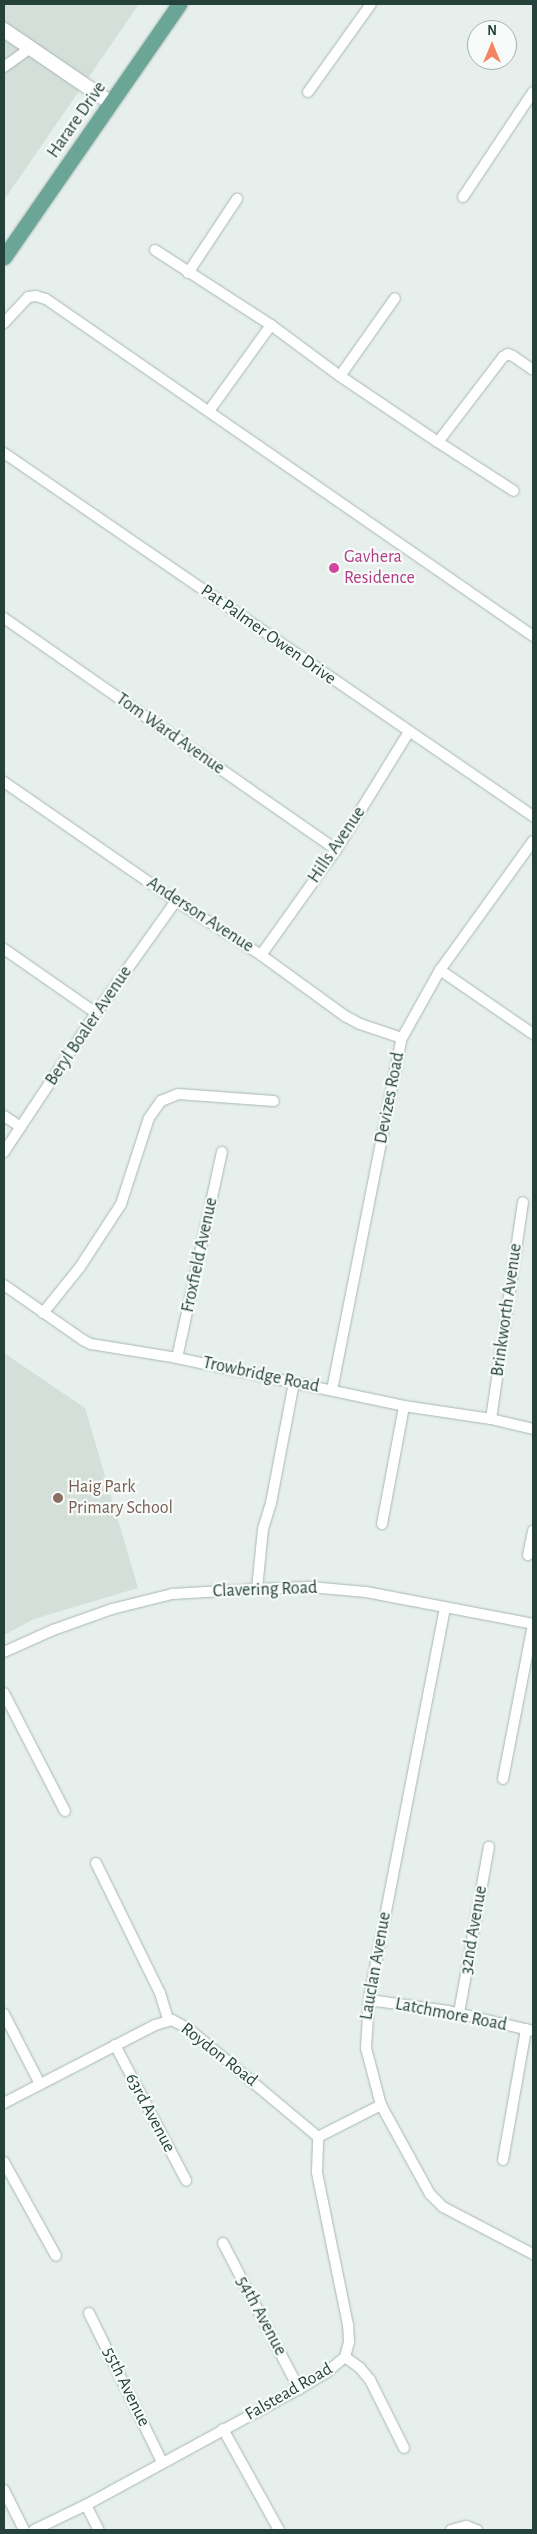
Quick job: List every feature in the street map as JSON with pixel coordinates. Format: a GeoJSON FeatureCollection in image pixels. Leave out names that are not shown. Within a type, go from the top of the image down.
{"type":"FeatureCollection","features":[{"type":"Feature","properties":{"kind":"main road","name":"Harare Drive"},"geometry":{"type":"LineString","coordinates":[[4,257],[179,4]]}},
{"type":"Feature","properties":{"kind":"street"},"geometry":{"type":"LineString","coordinates":[[308,92],[371,4]]}},
{"type":"Feature","properties":{"kind":"street"},"geometry":{"type":"LineString","coordinates":[[4,30],[111,103]]}},
{"type":"Feature","properties":{"kind":"street"},"geometry":{"type":"LineString","coordinates":[[4,67],[30,48]]}},
{"type":"Feature","properties":{"kind":"street"},"geometry":{"type":"LineString","coordinates":[[463,197],[533,92]]}},
{"type":"Feature","properties":{"kind":"street"},"geometry":{"type":"LineString","coordinates":[[188,273],[237,199]]}},
{"type":"Feature","properties":{"kind":"street"},"geometry":{"type":"LineString","coordinates":[[155,250],[188,273],[271,324],[340,376],[514,491]]}},
{"type":"Feature","properties":{"kind":"street"},"geometry":{"type":"LineString","coordinates":[[4,323],[28,297],[36,296],[46,299],[533,636]]}},
{"type":"Feature","properties":{"kind":"street"},"geometry":{"type":"LineString","coordinates":[[340,376],[395,298]]}},
{"type":"Feature","properties":{"kind":"street"},"geometry":{"type":"LineString","coordinates":[[209,411],[271,324]]}},
{"type":"Feature","properties":{"kind":"street"},"geometry":{"type":"LineString","coordinates":[[438,442],[503,357],[508,354],[513,356],[533,370]]}},
{"type":"Feature","properties":{"kind":"street","name":"Pat Palmer Owen Drive"},"geometry":{"type":"LineString","coordinates":[[4,453],[533,816]]}},
{"type":"Feature","properties":{"kind":"street","name":"Tom Ward Avenue"},"geometry":{"type":"LineString","coordinates":[[4,618],[336,850]]}},
{"type":"Feature","properties":{"kind":"street","name":"Hills Avenue"},"geometry":{"type":"LineString","coordinates":[[261,955],[336,850],[409,732]]}},
{"type":"Feature","properties":{"kind":"street","name":"Anderson Avenue"},"geometry":{"type":"LineString","coordinates":[[4,782],[176,901],[261,955],[345,1016],[360,1024],[402,1038]]}},
{"type":"Feature","properties":{"kind":"street","name":"Devizes Road"},"geometry":{"type":"LineString","coordinates":[[332,1390],[402,1038],[440,970],[533,841]]}},
{"type":"Feature","properties":{"kind":"street","name":"Beryl Boaler Avenue"},"geometry":{"type":"LineString","coordinates":[[4,1152],[96,1013],[176,901]]}},
{"type":"Feature","properties":{"kind":"street"},"geometry":{"type":"LineString","coordinates":[[4,949],[96,1013]]}},
{"type":"Feature","properties":{"kind":"street"},"geometry":{"type":"LineString","coordinates":[[440,970],[533,1034]]}},
{"type":"Feature","properties":{"kind":"street"},"geometry":{"type":"LineString","coordinates":[[43,1313],[80,1268],[121,1204],[149,1118],[161,1101],[178,1094],[274,1101]]}},
{"type":"Feature","properties":{"kind":"street"},"geometry":{"type":"LineString","coordinates":[[4,1116],[20,1127]]}},
{"type":"Feature","properties":{"kind":"street","name":"Froxfield Avenue"},"geometry":{"type":"LineString","coordinates":[[177,1358],[222,1152]]}},
{"type":"Feature","properties":{"kind":"street","name":"Brinkworth Avenue"},"geometry":{"type":"LineString","coordinates":[[491,1419],[523,1202]]}},
{"type":"Feature","properties":{"kind":"street","name":"Trowbridge Road"},"geometry":{"type":"LineString","coordinates":[[4,1286],[91,1344],[177,1358],[404,1406],[491,1419],[533,1429]]}},
{"type":"Feature","properties":{"kind":"street"},"geometry":{"type":"LineString","coordinates":[[257,1589],[264,1529],[271,1503],[294,1382]]}},
{"type":"Feature","properties":{"kind":"street"},"geometry":{"type":"LineString","coordinates":[[382,1524],[404,1406]]}},
{"type":"Feature","properties":{"kind":"street"},"geometry":{"type":"LineString","coordinates":[[528,1555],[533,1531]]}},
{"type":"Feature","properties":{"kind":"street","name":"Clavering Road"},"geometry":{"type":"LineString","coordinates":[[4,1652],[53,1630],[112,1609],[172,1594],[257,1589],[310,1587],[366,1592],[533,1624]]}},
{"type":"Feature","properties":{"kind":"street","name":"Lauclan Avenue"},"geometry":{"type":"LineString","coordinates":[[444,1608],[368,2000],[366,2048],[381,2105],[424,2184],[436,2202],[533,2254]]}},
{"type":"Feature","properties":{"kind":"street"},"geometry":{"type":"LineString","coordinates":[[503,1779],[533,1624]]}},
{"type":"Feature","properties":{"kind":"street"},"geometry":{"type":"LineString","coordinates":[[4,1693],[65,1811]]}},
{"type":"Feature","properties":{"kind":"street","name":"32nd Avenue"},"geometry":{"type":"LineString","coordinates":[[459,2013],[488,1847]]}},
{"type":"Feature","properties":{"kind":"street"},"geometry":{"type":"LineString","coordinates":[[96,1864],[160,1993],[168,2019]]}},
{"type":"Feature","properties":{"kind":"street","name":"Latchmore Road"},"geometry":{"type":"LineString","coordinates":[[368,2000],[459,2013],[530,2030]]}},
{"type":"Feature","properties":{"kind":"street"},"geometry":{"type":"LineString","coordinates":[[4,2014],[40,2084]]}},
{"type":"Feature","properties":{"kind":"street","name":"Roydon Road"},"geometry":{"type":"LineString","coordinates":[[4,2104],[168,2019],[189,2030],[318,2137]]}},
{"type":"Feature","properties":{"kind":"street"},"geometry":{"type":"LineString","coordinates":[[503,2160],[530,2030]]}},
{"type":"Feature","properties":{"kind":"street","name":"63rd Avenue"},"geometry":{"type":"LineString","coordinates":[[115,2045],[186,2180]]}},
{"type":"Feature","properties":{"kind":"street"},"geometry":{"type":"LineString","coordinates":[[318,2137],[381,2105]]}},
{"type":"Feature","properties":{"kind":"street","name":"Falstead Road"},"geometry":{"type":"LineString","coordinates":[[34,2530],[86,2505],[299,2389],[327,2372],[345,2357],[348,2342],[348,2325],[317,2172],[318,2137]]}},
{"type":"Feature","properties":{"kind":"street"},"geometry":{"type":"LineString","coordinates":[[4,2162],[56,2256]]}},
{"type":"Feature","properties":{"kind":"street","name":"54th Avenue"},"geometry":{"type":"LineString","coordinates":[[223,2243],[299,2389]]}},
{"type":"Feature","properties":{"kind":"street","name":"55th Avenue"},"geometry":{"type":"LineString","coordinates":[[89,2313],[162,2462]]}},
{"type":"Feature","properties":{"kind":"street"},"geometry":{"type":"LineString","coordinates":[[345,2357],[360,2368],[370,2380],[404,2448]]}},
{"type":"Feature","properties":{"kind":"street"},"geometry":{"type":"LineString","coordinates":[[223,2429],[279,2530]]}},
{"type":"Feature","properties":{"kind":"street"},"geometry":{"type":"LineString","coordinates":[[4,2490],[24,2530]]}},
{"type":"Feature","properties":{"kind":"street"},"geometry":{"type":"LineString","coordinates":[[86,2505],[99,2530]]}},
{"type":"Feature","properties":{"kind":"street"},"geometry":{"type":"LineString","coordinates":[[451,2530],[466,2526],[476,2530]]}},
{"type":"Feature","properties":{"kind":"shaded area"},"geometry":{"type":"Polygon","coordinates":[[[4,4],[139,4],[4,200],[4,4]]]}},
{"type":"Feature","properties":{"kind":"shaded area","name":"Haig Park Primary School"},"geometry":{"type":"Polygon","coordinates":[[[4,1353],[85,1408],[138,1588],[34,1619],[4,1635],[4,1353]]]}},
{"type":"Feature","properties":{"kind":"place","name":"Gavhera Residence"},"geometry":{"type":"Point","coordinates":[334,568]}},
{"type":"Feature","properties":{"kind":"place","name":"Haig Park Primary School"},"geometry":{"type":"Point","coordinates":[58,1498]}}]}
